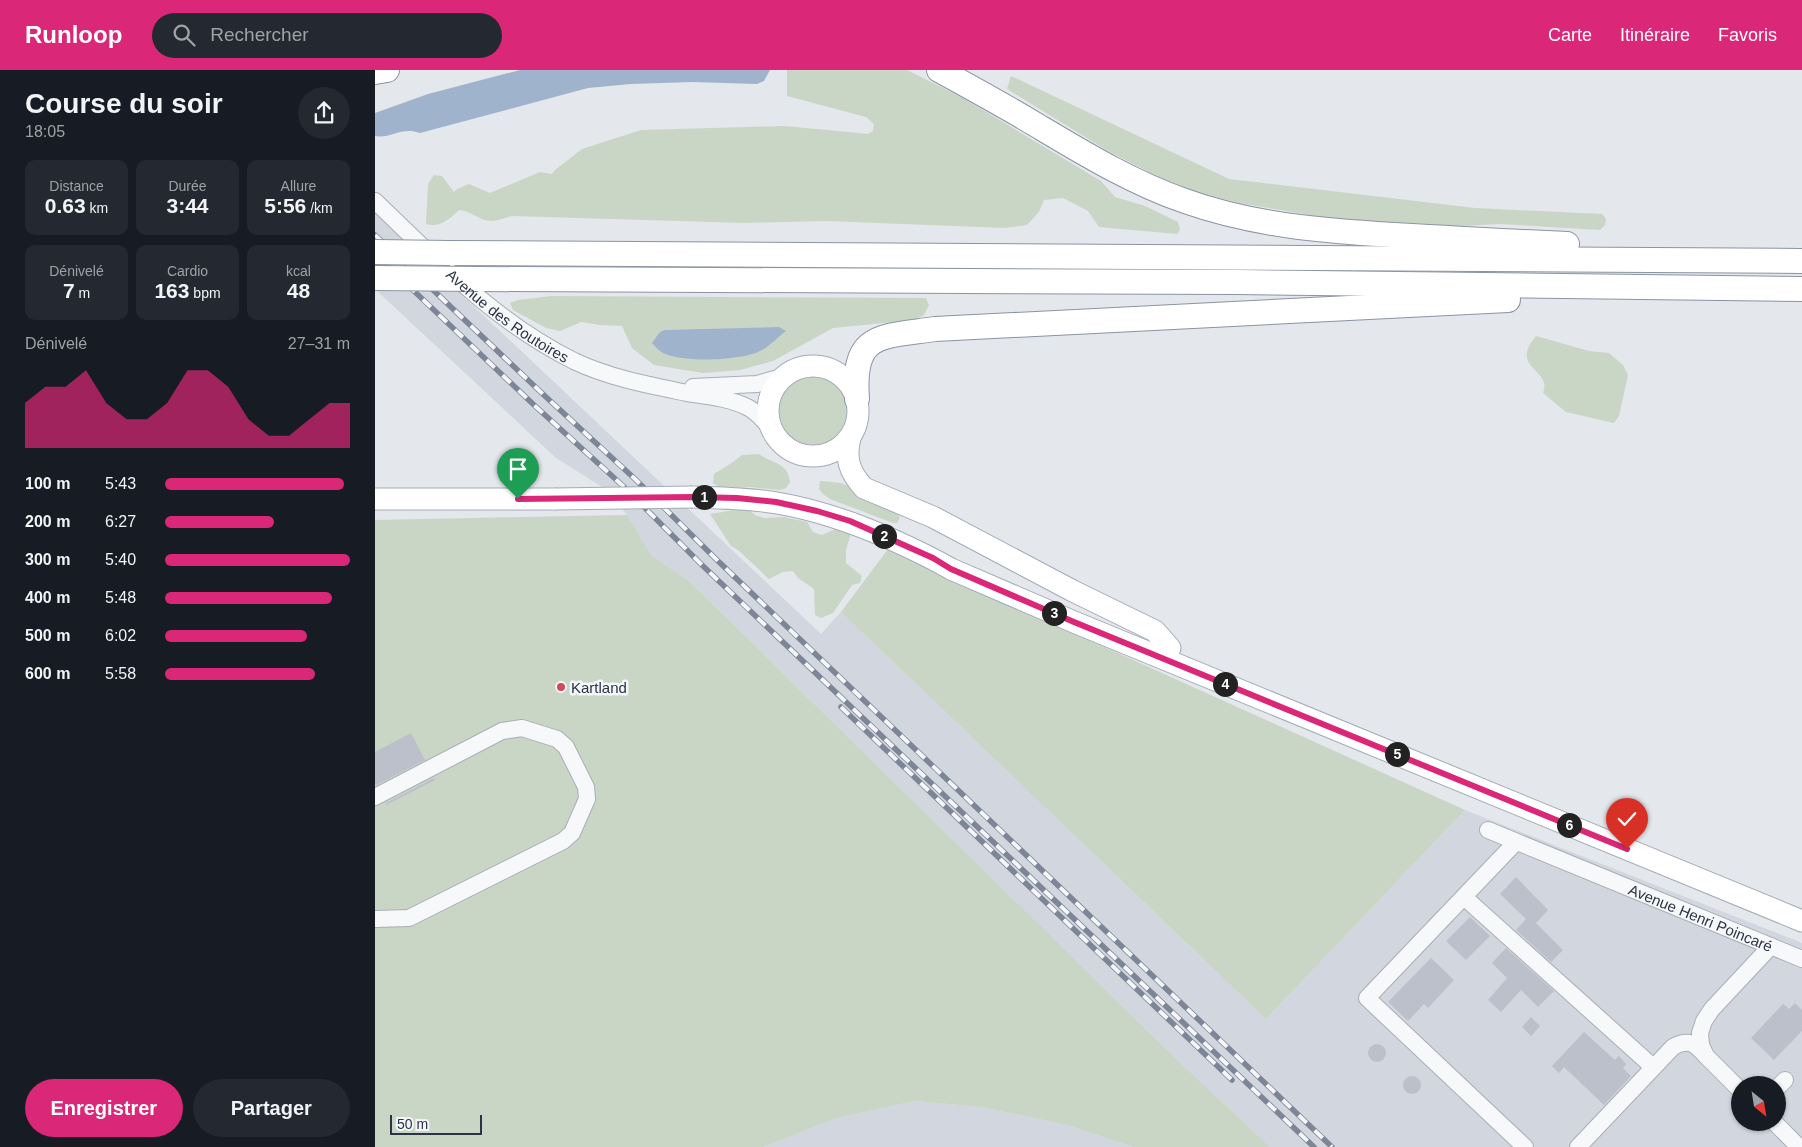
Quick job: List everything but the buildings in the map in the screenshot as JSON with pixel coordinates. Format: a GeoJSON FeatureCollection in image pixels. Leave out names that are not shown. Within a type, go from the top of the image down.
{"type":"FeatureCollection","features":[{"type":"Feature","properties":{"kind":"highway"},"geometry":{"type":"LineString","coordinates":[[375,72],[387,70]]}},
{"type":"Feature","properties":{"kind":"highway"},"geometry":{"type":"LineString","coordinates":[[939,70],[1089,156],[1137,181],[1185,202],[1273,224],[1344,233],[1608,246],[1634,258]]}},
{"type":"Feature","properties":{"kind":"highway"},"geometry":{"type":"LineString","coordinates":[[375,252],[1238,256],[1604,260],[1634,258],[1802,261]]}},
{"type":"Feature","properties":{"kind":"highway"},"geometry":{"type":"LineString","coordinates":[[375,278],[1227,282],[1802,289]]}},
{"type":"Feature","properties":{"kind":"highway"},"geometry":{"type":"LineString","coordinates":[[857,400],[857,371],[864,349],[875,341],[890,336],[935,329],[1540,298],[1566,286]]}},
{"type":"Feature","properties":{"kind":"main road"},"geometry":{"type":"LineString","coordinates":[[850,438],[839,449],[824,455],[809,457],[782,444],[768,419],[768,404],[772,390],[782,377],[798,367],[831,368],[843,376],[852,387],[857,400],[856,425],[850,438],[847,452],[849,464],[864,488],[933,518],[1155,632],[1170,648]]}},
{"type":"Feature","properties":{"kind":"main road"},"geometry":{"type":"LineString","coordinates":[[375,499],[737,498],[767,501],[817,511],[850,521],[933,558],[951,569],[1083,625],[1802,921]]}},
{"type":"Feature","properties":{"kind":"main road"},"geometry":{"type":"LineString","coordinates":[[933,558],[955,562],[1170,648],[1802,910]]}},
{"type":"Feature","properties":{"kind":"street","name":"Avenue des Routoires"},"geometry":{"type":"LineString","coordinates":[[375,201],[475,295],[508,322],[529,336],[576,362],[613,377],[638,384],[735,402],[761,417],[775,434]]}},
{"type":"Feature","properties":{"kind":"street","name":"Avenue des Routoires"},"geometry":{"type":"LineString","coordinates":[[666,389],[757,384],[782,377]]}},
{"type":"Feature","properties":{"kind":"street"},"geometry":{"type":"LineString","coordinates":[[375,797],[502,731],[522,728],[557,739],[566,747],[586,786],[587,799],[572,833],[563,841],[409,918],[375,919]]}},
{"type":"Feature","properties":{"kind":"street","name":"Avenue Henri Poincaré"},"geometry":{"type":"LineString","coordinates":[[1487,830],[1802,959]]}},
{"type":"Feature","properties":{"kind":"street"},"geometry":{"type":"LineString","coordinates":[[1517,842],[1367,998],[1525,1147]]}},
{"type":"Feature","properties":{"kind":"street"},"geometry":{"type":"LineString","coordinates":[[1464,897],[1653,1067]]}},
{"type":"Feature","properties":{"kind":"street"},"geometry":{"type":"LineString","coordinates":[[1706,1056],[1701,1045],[1700,1033],[1704,1021],[1712,1009],[1771,946]]}},
{"type":"Feature","properties":{"kind":"street"},"geometry":{"type":"LineString","coordinates":[[1578,1147],[1653,1067],[1679,1043],[1689,1042],[1697,1046],[1731,1081]]}},
{"type":"Feature","properties":{"kind":"street"},"geometry":{"type":"LineString","coordinates":[[1783,1131],[1799,1147]]}},
{"type":"Feature","properties":{"kind":"shaded area"},"geometry":{"type":"Polygon","coordinates":[[[375,213],[821,634],[841,612],[1266,1019],[1465,810],[1802,943],[1802,1147],[1270,1147],[1168,1051],[689,581],[652,556],[627,515],[607,490],[556,458],[375,289],[375,213]]]}},
{"type":"Feature","properties":{"kind":"shaded area"},"geometry":{"type":"Polygon","coordinates":[[[915,1101],[981,1107],[1067,1125],[1133,1147],[763,1147],[837,1118],[915,1101]]]}},
{"type":"Feature","properties":{"kind":"green space"},"geometry":{"type":"Polygon","coordinates":[[[787,70],[907,70],[963,98],[1101,181],[1115,197],[1145,206],[1178,222],[1180,230],[1177,234],[1099,227],[1088,211],[1063,198],[1044,200],[1039,212],[1027,225],[1005,228],[827,221],[745,223],[512,216],[491,221],[459,210],[440,224],[426,224],[428,184],[434,175],[442,176],[454,192],[469,184],[490,193],[540,172],[552,174],[582,149],[641,130],[785,126],[868,134],[873,131],[874,124],[866,117],[787,96],[787,70]]]}},
{"type":"Feature","properties":{"kind":"green space"},"geometry":{"type":"Polygon","coordinates":[[[1011,76],[1229,179],[1475,208],[1602,214],[1606,219],[1605,225],[1600,230],[1500,224],[1460,226],[1334,219],[1239,203],[1180,188],[1108,151],[1007,89],[1011,76]]]}},
{"type":"Feature","properties":{"kind":"green space"},"geometry":{"type":"Polygon","coordinates":[[[551,296],[926,298],[929,305],[924,315],[914,320],[833,328],[773,361],[740,370],[703,373],[654,365],[632,348],[622,326],[581,322],[560,331],[546,328],[513,310],[510,303],[518,300],[551,296]]]}},
{"type":"Feature","properties":{"kind":"green space"},"geometry":{"type":"Polygon","coordinates":[[[1536,336],[1589,351],[1609,353],[1623,365],[1628,375],[1619,416],[1614,423],[1566,412],[1543,393],[1544,385],[1542,379],[1529,362],[1527,355],[1529,347],[1536,336]]]}},
{"type":"Feature","properties":{"kind":"green space"},"geometry":{"type":"Polygon","coordinates":[[[813,375],[833,381],[843,391],[849,411],[843,431],[833,441],[813,447],[793,441],[783,431],[777,411],[783,391],[793,381],[813,375]]]}},
{"type":"Feature","properties":{"kind":"green space"},"geometry":{"type":"Polygon","coordinates":[[[759,454],[783,467],[789,475],[790,482],[786,488],[780,490],[750,487],[721,489],[713,483],[714,474],[742,455],[759,454]]]}},
{"type":"Feature","properties":{"kind":"green space"},"geometry":{"type":"Polygon","coordinates":[[[820,481],[841,483],[883,501],[895,509],[900,518],[897,523],[893,523],[830,499],[819,489],[820,481]]]}},
{"type":"Feature","properties":{"kind":"green space"},"geometry":{"type":"Polygon","coordinates":[[[739,506],[747,508],[755,515],[764,518],[784,517],[807,522],[813,532],[822,535],[844,525],[852,530],[846,550],[846,563],[862,576],[860,583],[852,585],[833,613],[821,618],[815,615],[814,589],[798,578],[793,571],[783,572],[769,579],[738,550],[731,546],[710,514],[729,511],[739,506]]]}},
{"type":"Feature","properties":{"kind":"green space"},"geometry":{"type":"Polygon","coordinates":[[[627,515],[652,556],[689,581],[1168,1051],[1270,1147],[1133,1147],[1067,1125],[981,1107],[915,1101],[837,1118],[763,1147],[375,1147],[375,520],[627,515]]]}},
{"type":"Feature","properties":{"kind":"green space"},"geometry":{"type":"Polygon","coordinates":[[[888,549],[1465,810],[1266,1019],[841,612],[888,549]]]}},
{"type":"Feature","properties":{"kind":"water"},"geometry":{"type":"Polygon","coordinates":[[[520,70],[770,70],[764,81],[757,84],[693,82],[631,84],[588,88],[420,133],[407,131],[386,136],[375,136],[375,113],[428,94],[520,70]]]}},
{"type":"Feature","properties":{"kind":"water"},"geometry":{"type":"Polygon","coordinates":[[[779,327],[786,331],[762,350],[741,357],[713,359],[684,358],[662,352],[652,343],[659,333],[664,330],[779,327]]]}},
{"type":"Feature","properties":{"kind":"railway"},"geometry":{"type":"LineString","coordinates":[[375,235],[635,479],[718,561],[1332,1147]]}},
{"type":"Feature","properties":{"kind":"railway"},"geometry":{"type":"LineString","coordinates":[[375,254],[534,405],[622,485],[703,566],[1314,1147]]}},
{"type":"Feature","properties":{"kind":"railway"},"geometry":{"type":"LineString","coordinates":[[841,707],[1232,1080]]}},
{"type":"Feature","properties":{"kind":"place","name":"Kartland"},"geometry":{"type":"Point","coordinates":[561,687]}},
{"type":"Feature","properties":{"kind":"route"},"geometry":{"type":"LineString","coordinates":[[518,499],[737,498],[776,502],[850,521],[933,558],[951,569],[1074,622],[1627,849]]}}]}
